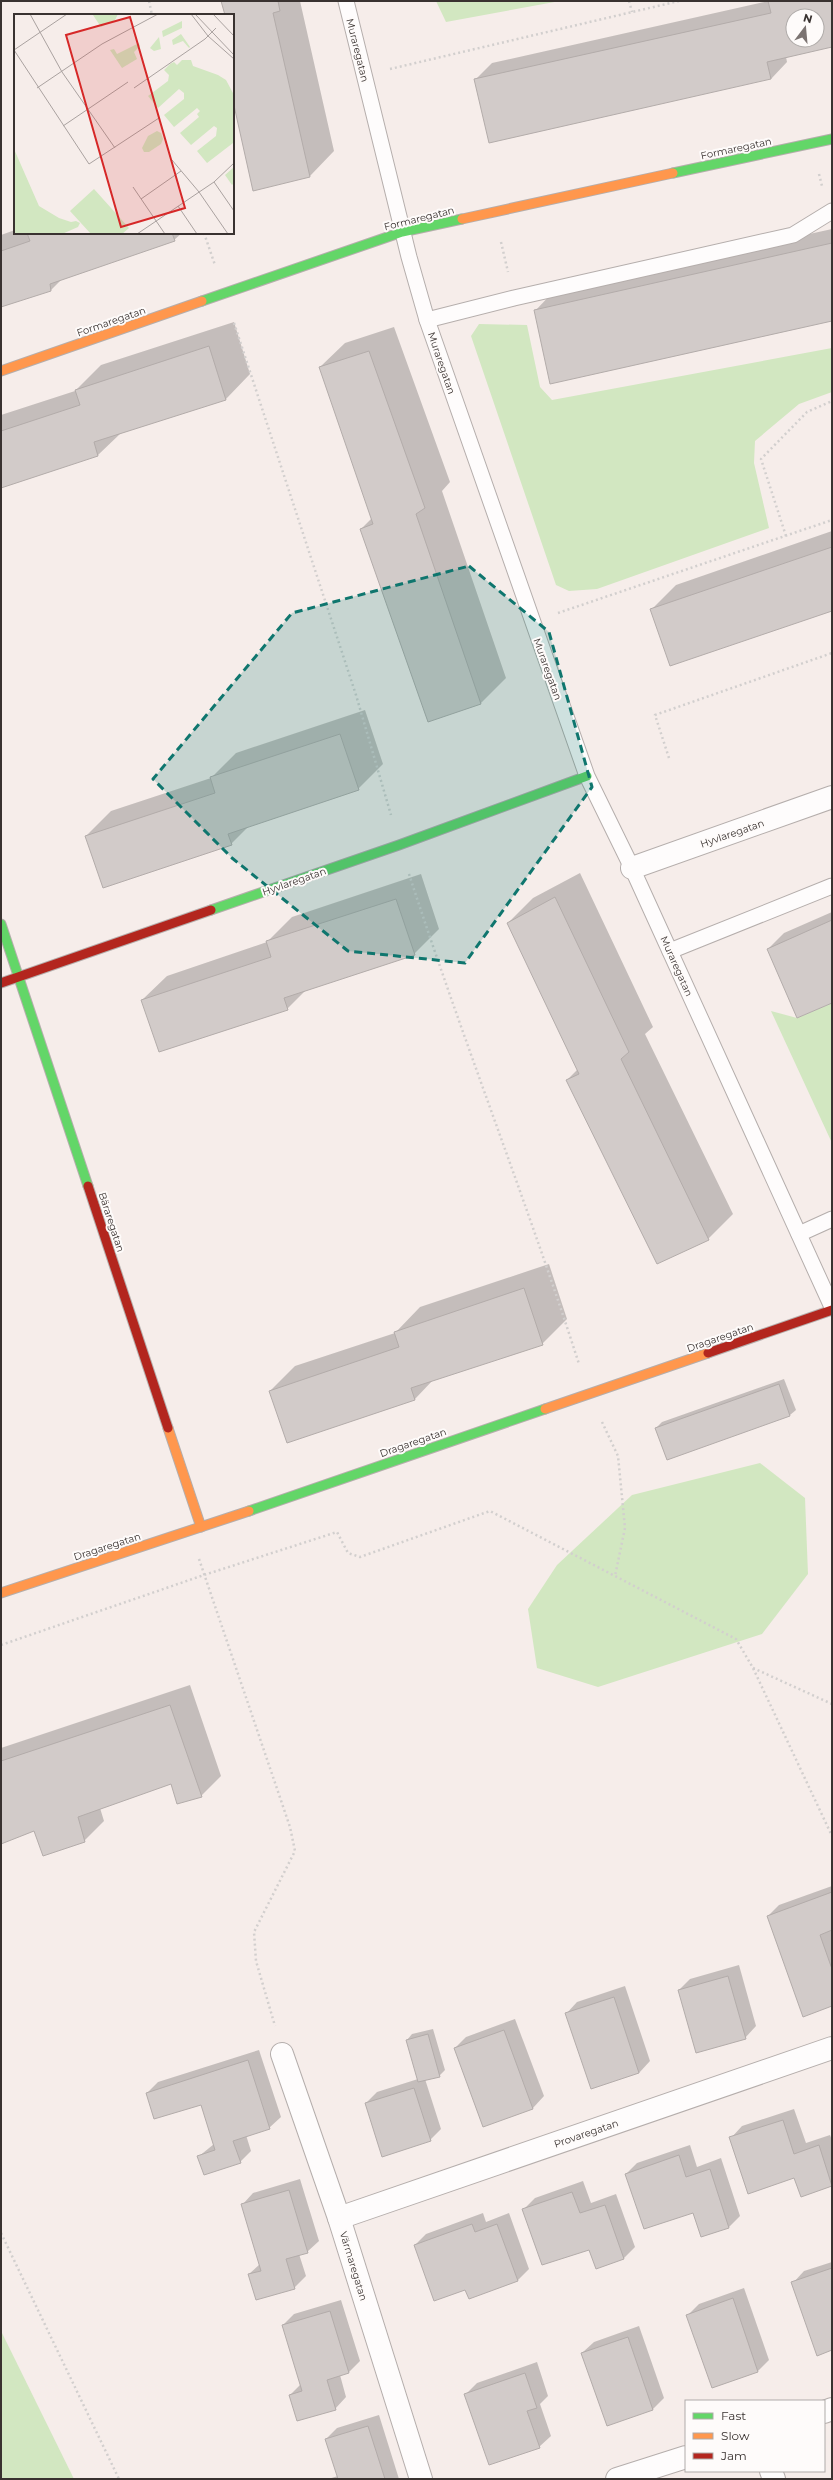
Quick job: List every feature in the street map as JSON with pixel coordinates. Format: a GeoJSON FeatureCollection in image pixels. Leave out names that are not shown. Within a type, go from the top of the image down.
{"type":"FeatureCollection","features":[{"type":"Feature","properties":{"kind":"street","name":"Formaregatan"},"geometry":{"type":"LineString","coordinates":[[1,372],[402,232],[832,139]]}},
{"type":"Feature","properties":{"kind":"street","name":"Hyvlaregatan"},"geometry":{"type":"LineString","coordinates":[[1,983],[399,845],[586,776]]}},
{"type":"Feature","properties":{"kind":"street","name":"Hyvlaregatan"},"geometry":{"type":"LineString","coordinates":[[632,868],[832,797]]}},
{"type":"Feature","properties":{"kind":"street","name":"Bäraregatan"},"geometry":{"type":"LineString","coordinates":[[1,924],[20,977],[201,1527]]}},
{"type":"Feature","properties":{"kind":"street","name":"Dragaregatan"},"geometry":{"type":"LineString","coordinates":[[1,1592],[201,1527],[832,1309]]}},
{"type":"Feature","properties":{"kind":"street","name":"Provaregatan"},"geometry":{"type":"LineString","coordinates":[[339,2218],[832,2048]]}},
{"type":"Feature","properties":{"kind":"street","name":"Värmaregatan"},"geometry":{"type":"LineString","coordinates":[[282,2054],[339,2218],[421,2479]]}},
{"type":"Feature","properties":{"kind":"street"},"geometry":{"type":"LineString","coordinates":[[618,2479],[685,2457]]}},
{"type":"Feature","properties":{"kind":"lane","name":"Muraregatan"},"geometry":{"type":"LineString","coordinates":[[346,1],[402,232],[427,320],[531,622],[586,776],[632,868],[670,950],[832,1309]]}},
{"type":"Feature","properties":{"kind":"lane"},"geometry":{"type":"LineString","coordinates":[[427,320],[514,298],[793,235],[830,212]]}},
{"type":"Feature","properties":{"kind":"lane"},"geometry":{"type":"LineString","coordinates":[[670,950],[832,886]]}},
{"type":"Feature","properties":{"kind":"lane"},"geometry":{"type":"LineString","coordinates":[[799,1234],[832,1219]]}},
{"type":"Feature","properties":{"kind":"path"},"geometry":{"type":"LineString","coordinates":[[149,1],[152,14]]}},
{"type":"Feature","properties":{"kind":"path"},"geometry":{"type":"LineString","coordinates":[[629,1],[632,12]]}},
{"type":"Feature","properties":{"kind":"path"},"geometry":{"type":"LineString","coordinates":[[364,75],[679,1]]}},
{"type":"Feature","properties":{"kind":"path"},"geometry":{"type":"LineString","coordinates":[[812,143],[830,212]]}},
{"type":"Feature","properties":{"kind":"path"},"geometry":{"type":"LineString","coordinates":[[494,212],[514,298]]}},
{"type":"Feature","properties":{"kind":"path"},"geometry":{"type":"LineString","coordinates":[[224,294],[356,695],[399,845],[439,965],[557,1295],[589,1393],[618,1456],[626,1528],[615,1576]]}},
{"type":"Feature","properties":{"kind":"path"},"geometry":{"type":"LineString","coordinates":[[786,536],[761,459],[807,412],[832,401]]}},
{"type":"Feature","properties":{"kind":"path"},"geometry":{"type":"LineString","coordinates":[[531,622],[832,520]]}},
{"type":"Feature","properties":{"kind":"path"},"geometry":{"type":"LineString","coordinates":[[669,758],[655,715],[832,653]]}},
{"type":"Feature","properties":{"kind":"path"},"geometry":{"type":"LineString","coordinates":[[1,1645],[204,1575],[338,1532],[348,1553],[360,1556],[490,1511],[736,1639],[753,1668],[832,1836]]}},
{"type":"Feature","properties":{"kind":"path"},"geometry":{"type":"LineString","coordinates":[[189,1530],[290,1827],[295,1851],[254,1932],[256,1961],[282,2054]]}},
{"type":"Feature","properties":{"kind":"path"},"geometry":{"type":"LineString","coordinates":[[753,1668],[832,1704]]}},
{"type":"Feature","properties":{"kind":"path"},"geometry":{"type":"LineString","coordinates":[[1,2233],[119,2479]]}},
{"type":"Feature","properties":{"kind":"highlighted area"},"geometry":{"type":"Polygon","coordinates":[[[469,566],[549,632],[592,787],[465,963],[348,951],[232,858],[153,779],[292,613],[469,566]]]}},
{"type":"Feature","properties":{"kind":"green space"},"geometry":{"type":"Polygon","coordinates":[[[436,1],[560,1],[446,22],[436,1]]]}},
{"type":"Feature","properties":{"kind":"green space"},"geometry":{"type":"Polygon","coordinates":[[[479,324],[527,325],[540,387],[552,400],[832,348],[832,392],[799,404],[755,441],[754,463],[769,528],[597,589],[569,591],[556,585],[471,336],[479,324]]]}},
{"type":"Feature","properties":{"kind":"green space"},"geometry":{"type":"Polygon","coordinates":[[[832,1003],[832,1143],[771,1011],[797,1018],[832,1003]]]}},
{"type":"Feature","properties":{"kind":"green space"},"geometry":{"type":"Polygon","coordinates":[[[760,1463],[805,1498],[808,1574],[762,1634],[598,1687],[537,1668],[528,1609],[557,1565],[632,1495],[760,1463]]]}},
{"type":"Feature","properties":{"kind":"green space"},"geometry":{"type":"Polygon","coordinates":[[[1,2331],[74,2479],[1,2479],[1,2331]]]}},
{"type":"Feature","properties":{"kind":"building"},"geometry":{"type":"Polygon","coordinates":[[[221,1],[278,1],[280,11],[273,13],[310,177],[253,191],[234,106],[234,14],[225,14],[221,1]]]}},
{"type":"Feature","properties":{"kind":"building"},"geometry":{"type":"Polygon","coordinates":[[[768,1],[832,1],[832,47],[767,62],[771,79],[489,143],[474,79],[771,13],[768,1]]]}},
{"type":"Feature","properties":{"kind":"building"},"geometry":{"type":"Polygon","coordinates":[[[27,234],[172,234],[175,241],[50,284],[51,291],[1,307],[1,251],[30,241],[27,234]]]}},
{"type":"Feature","properties":{"kind":"building"},"geometry":{"type":"Polygon","coordinates":[[[832,243],[832,321],[550,384],[534,310],[832,243]]]}},
{"type":"Feature","properties":{"kind":"building"},"geometry":{"type":"Polygon","coordinates":[[[209,346],[226,400],[94,442],[98,456],[1,488],[1,431],[80,405],[75,390],[209,346]]]}},
{"type":"Feature","properties":{"kind":"building"},"geometry":{"type":"Polygon","coordinates":[[[369,351],[425,508],[416,514],[481,704],[428,722],[360,529],[373,524],[319,367],[369,351]]]}},
{"type":"Feature","properties":{"kind":"building"},"geometry":{"type":"Polygon","coordinates":[[[832,547],[832,611],[670,666],[650,609],[832,547]]]}},
{"type":"Feature","properties":{"kind":"building"},"geometry":{"type":"Polygon","coordinates":[[[340,734],[359,790],[228,834],[232,845],[103,888],[85,836],[215,793],[210,777],[340,734]]]}},
{"type":"Feature","properties":{"kind":"building"},"geometry":{"type":"Polygon","coordinates":[[[555,897],[629,1052],[621,1059],[709,1240],[657,1264],[566,1080],[579,1074],[507,923],[555,897]]]}},
{"type":"Feature","properties":{"kind":"building"},"geometry":{"type":"Polygon","coordinates":[[[396,899],[415,955],[284,998],[288,1010],[159,1052],[141,1000],[271,957],[266,941],[396,899]]]}},
{"type":"Feature","properties":{"kind":"building"},"geometry":{"type":"Polygon","coordinates":[[[832,920],[832,1003],[797,1018],[767,949],[832,920]]]}},
{"type":"Feature","properties":{"kind":"building"},"geometry":{"type":"Polygon","coordinates":[[[524,1288],[543,1345],[411,1388],[415,1400],[287,1443],[269,1391],[399,1347],[394,1332],[524,1288]]]}},
{"type":"Feature","properties":{"kind":"building"},"geometry":{"type":"Polygon","coordinates":[[[779,1384],[790,1416],[667,1460],[655,1428],[779,1384]]]}},
{"type":"Feature","properties":{"kind":"building"},"geometry":{"type":"Polygon","coordinates":[[[170,1705],[202,1797],[177,1804],[171,1784],[78,1817],[85,1842],[43,1856],[34,1831],[1,1844],[1,1761],[170,1705]]]}},
{"type":"Feature","properties":{"kind":"building"},"geometry":{"type":"Polygon","coordinates":[[[832,1892],[832,1930],[820,1935],[832,1969],[832,2006],[803,2017],[767,1916],[832,1892]]]}},
{"type":"Feature","properties":{"kind":"building"},"geometry":{"type":"Polygon","coordinates":[[[728,1976],[746,2039],[696,2053],[678,1990],[728,1976]]]}},
{"type":"Feature","properties":{"kind":"building"},"geometry":{"type":"Polygon","coordinates":[[[614,1997],[639,2073],[591,2089],[565,2013],[614,1997]]]}},
{"type":"Feature","properties":{"kind":"building"},"geometry":{"type":"Polygon","coordinates":[[[504,2030],[533,2109],[483,2127],[454,2048],[504,2030]]]}},
{"type":"Feature","properties":{"kind":"building"},"geometry":{"type":"Polygon","coordinates":[[[428,2034],[440,2077],[418,2082],[406,2040],[428,2034]]]}},
{"type":"Feature","properties":{"kind":"building"},"geometry":{"type":"Polygon","coordinates":[[[248,2060],[270,2129],[233,2141],[241,2163],[204,2175],[197,2156],[215,2150],[201,2105],[154,2119],[146,2093],[248,2060]]]}},
{"type":"Feature","properties":{"kind":"building"},"geometry":{"type":"Polygon","coordinates":[[[414,2088],[431,2141],[382,2157],[365,2103],[414,2088]]]}},
{"type":"Feature","properties":{"kind":"building"},"geometry":{"type":"Polygon","coordinates":[[[783,2120],[794,2154],[819,2145],[832,2186],[801,2197],[794,2178],[748,2194],[729,2137],[783,2120]]]}},
{"type":"Feature","properties":{"kind":"building"},"geometry":{"type":"Polygon","coordinates":[[[679,2155],[686,2177],[710,2169],[729,2228],[701,2237],[693,2213],[644,2229],[625,2174],[679,2155]]]}},
{"type":"Feature","properties":{"kind":"building"},"geometry":{"type":"Polygon","coordinates":[[[289,2190],[308,2253],[286,2259],[295,2289],[256,2300],[248,2274],[261,2271],[241,2204],[289,2190]]]}},
{"type":"Feature","properties":{"kind":"building"},"geometry":{"type":"Polygon","coordinates":[[[572,2192],[580,2213],[605,2205],[624,2259],[596,2269],[589,2250],[542,2265],[522,2209],[572,2192]]]}},
{"type":"Feature","properties":{"kind":"building"},"geometry":{"type":"Polygon","coordinates":[[[472,2224],[475,2232],[497,2224],[518,2281],[469,2299],[465,2290],[434,2301],[414,2245],[472,2224]]]}},
{"type":"Feature","properties":{"kind":"building"},"geometry":{"type":"Polygon","coordinates":[[[832,2268],[832,2350],[817,2356],[791,2282],[832,2268]]]}},
{"type":"Feature","properties":{"kind":"building"},"geometry":{"type":"Polygon","coordinates":[[[733,2298],[758,2372],[712,2388],[686,2315],[733,2298]]]}},
{"type":"Feature","properties":{"kind":"building"},"geometry":{"type":"Polygon","coordinates":[[[330,2311],[349,2373],[327,2380],[336,2410],[297,2421],[289,2395],[302,2391],[282,2325],[330,2311]]]}},
{"type":"Feature","properties":{"kind":"building"},"geometry":{"type":"Polygon","coordinates":[[[628,2337],[653,2410],[607,2426],[581,2353],[628,2337]]]}},
{"type":"Feature","properties":{"kind":"building"},"geometry":{"type":"Polygon","coordinates":[[[525,2373],[537,2408],[527,2411],[540,2448],[489,2465],[464,2394],[525,2373]]]}},
{"type":"Feature","properties":{"kind":"building"},"geometry":{"type":"Polygon","coordinates":[[[368,2426],[385,2479],[338,2479],[325,2439],[368,2426]]]}},
{"type":"Feature","properties":{"kind":"traffic: fast"},"geometry":{"type":"LineString","coordinates":[[673,173],[832,139]]}},
{"type":"Feature","properties":{"kind":"traffic: fast"},"geometry":{"type":"LineString","coordinates":[[202,301],[402,232],[462,219]]}},
{"type":"Feature","properties":{"kind":"traffic: fast"},"geometry":{"type":"LineString","coordinates":[[211,910],[399,845],[587,776]]}},
{"type":"Feature","properties":{"kind":"traffic: fast"},"geometry":{"type":"LineString","coordinates":[[1,924],[88,1186]]}},
{"type":"Feature","properties":{"kind":"traffic: fast"},"geometry":{"type":"LineString","coordinates":[[249,1511],[545,1409]]}},
{"type":"Feature","properties":{"kind":"traffic: slow"},"geometry":{"type":"LineString","coordinates":[[462,219],[673,173]]}},
{"type":"Feature","properties":{"kind":"traffic: slow"},"geometry":{"type":"LineString","coordinates":[[1,371],[202,301]]}},
{"type":"Feature","properties":{"kind":"traffic: slow"},"geometry":{"type":"LineString","coordinates":[[545,1409],[708,1353]]}},
{"type":"Feature","properties":{"kind":"traffic: slow"},"geometry":{"type":"LineString","coordinates":[[168,1428],[201,1527]]}},
{"type":"Feature","properties":{"kind":"traffic: slow"},"geometry":{"type":"LineString","coordinates":[[1,1593],[249,1511]]}},
{"type":"Feature","properties":{"kind":"traffic: jam"},"geometry":{"type":"LineString","coordinates":[[1,983],[211,910]]}},
{"type":"Feature","properties":{"kind":"traffic: jam"},"geometry":{"type":"LineString","coordinates":[[88,1186],[168,1428]]}},
{"type":"Feature","properties":{"kind":"traffic: jam"},"geometry":{"type":"LineString","coordinates":[[708,1353],[832,1310]]}}]}
